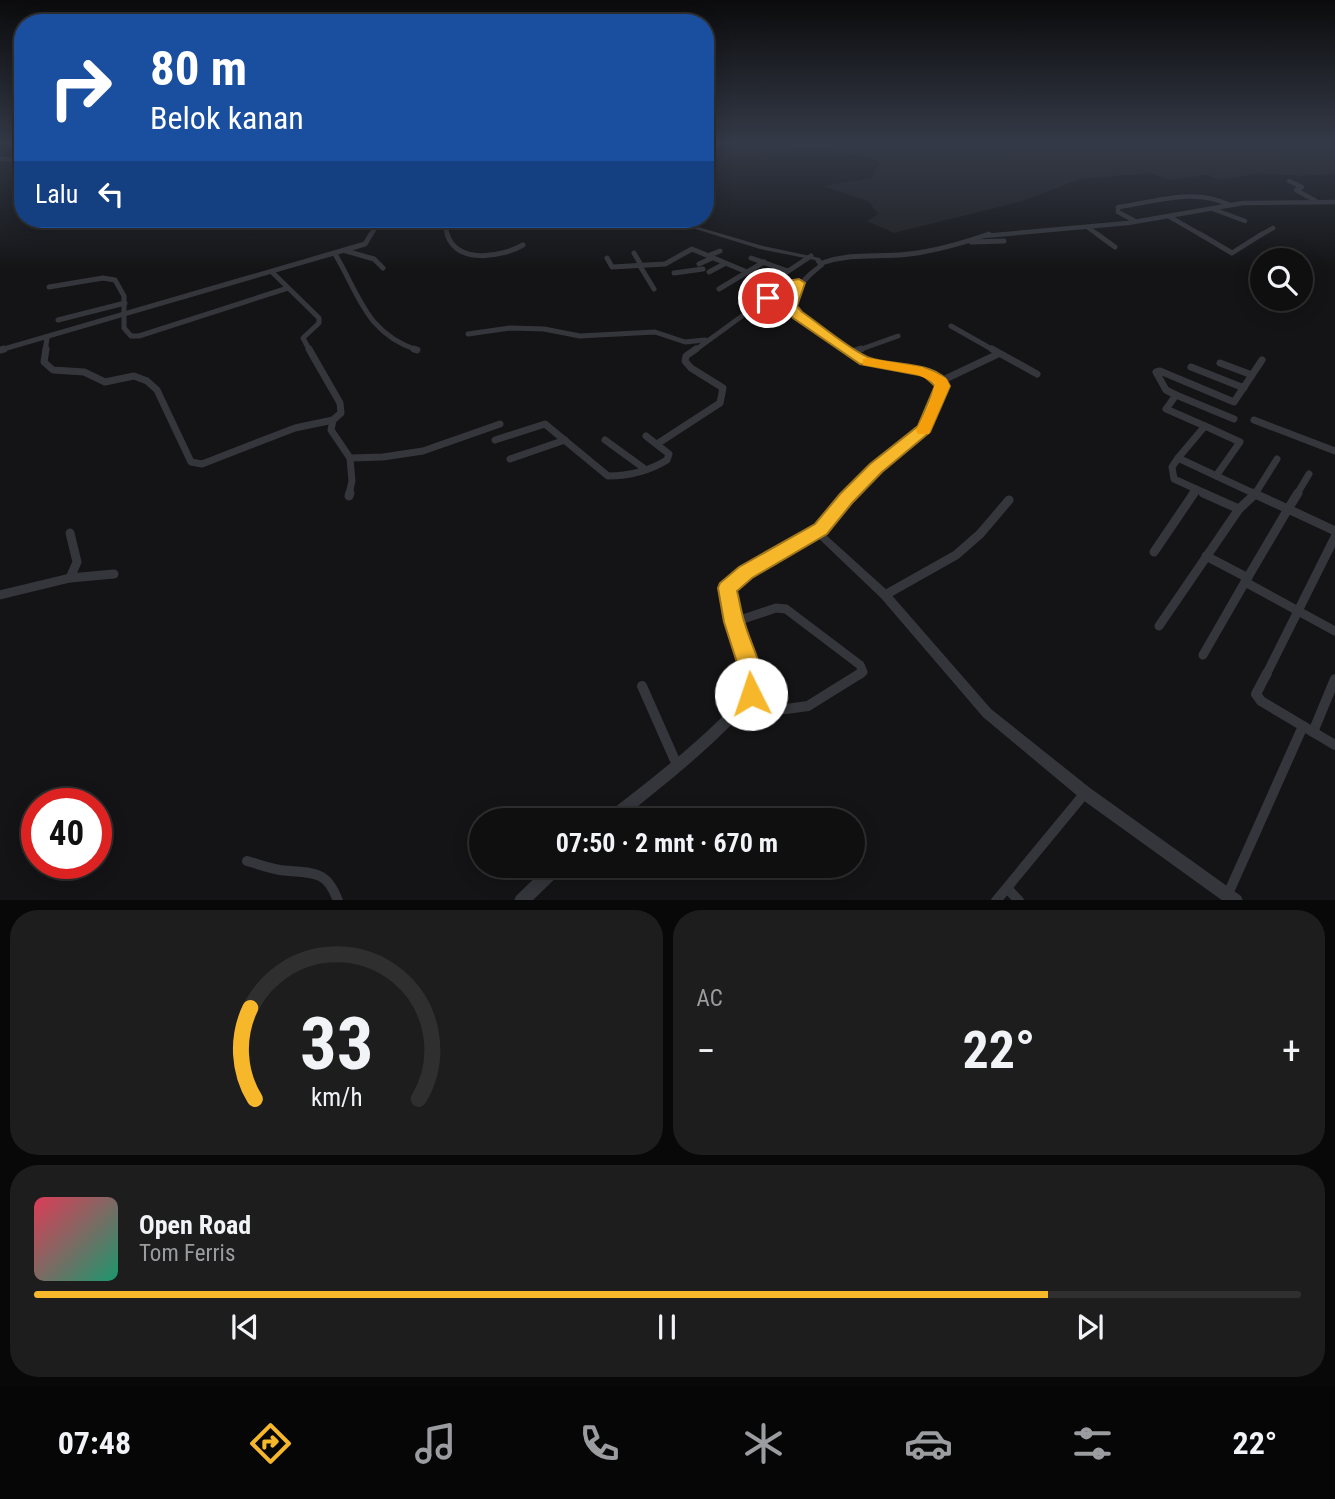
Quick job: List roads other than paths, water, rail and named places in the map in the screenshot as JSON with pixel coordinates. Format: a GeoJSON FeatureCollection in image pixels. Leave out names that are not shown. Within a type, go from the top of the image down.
{"type":"FeatureCollection","features":[{"type":"Feature","properties":{"kind":"street"},"geometry":{"type":"LineString","coordinates":[[1300,186],[1302,187],[1296,190],[1317,202]]}},
{"type":"Feature","properties":{"kind":"street"},"geometry":{"type":"LineString","coordinates":[[1136,221],[1118,212],[1118,207],[1170,200],[1171,197],[1186,195],[1215,197],[1230,205]]}},
{"type":"Feature","properties":{"kind":"street"},"geometry":{"type":"LineString","coordinates":[[625,808],[677,765],[746,702],[751,694],[752,675],[734,622],[727,588],[745,572],[821,529],[846,498],[876,468],[925,429],[943,386],[941,381],[922,371],[872,364],[793,310],[792,302],[799,283],[822,263],[845,255],[908,254],[963,243],[990,234],[1086,227],[1169,217],[1253,201],[1335,202]]}},
{"type":"Feature","properties":{"kind":"street"},"geometry":{"type":"LineString","coordinates":[[1212,209],[1245,221]]}},
{"type":"Feature","properties":{"kind":"street"},"geometry":{"type":"LineString","coordinates":[[1169,217],[1232,253],[1251,245],[1255,238],[1273,228]]}},
{"type":"Feature","properties":{"kind":"street"},"geometry":{"type":"LineString","coordinates":[[1086,227],[1115,247]]}},
{"type":"Feature","properties":{"kind":"street"},"geometry":{"type":"LineString","coordinates":[[0,350],[335,254],[368,242],[376,228]]}},
{"type":"Feature","properties":{"kind":"street"},"geometry":{"type":"LineString","coordinates":[[446,228],[450,243],[461,250],[494,256],[523,245]]}},
{"type":"Feature","properties":{"kind":"street"},"geometry":{"type":"LineString","coordinates":[[696,228],[762,248],[811,256],[822,263]]}},
{"type":"Feature","properties":{"kind":"street"},"geometry":{"type":"LineString","coordinates":[[963,243],[1004,241]]}},
{"type":"Feature","properties":{"kind":"street"},"geometry":{"type":"LineString","coordinates":[[607,258],[612,267],[640,266],[668,263],[689,250],[747,272]]}},
{"type":"Feature","properties":{"kind":"street"},"geometry":{"type":"LineString","coordinates":[[344,251],[374,259],[383,268]]}},
{"type":"Feature","properties":{"kind":"street"},"geometry":{"type":"LineString","coordinates":[[703,268],[711,257],[720,251]]}},
{"type":"Feature","properties":{"kind":"street"},"geometry":{"type":"LineString","coordinates":[[634,253],[654,289]]}},
{"type":"Feature","properties":{"kind":"street"},"geometry":{"type":"LineString","coordinates":[[335,254],[347,273],[365,314],[382,334],[401,346],[417,350]]}},
{"type":"Feature","properties":{"kind":"street"},"geometry":{"type":"LineString","coordinates":[[740,303],[811,256]]}},
{"type":"Feature","properties":{"kind":"street"},"geometry":{"type":"LineString","coordinates":[[751,258],[788,271]]}},
{"type":"Feature","properties":{"kind":"street"},"geometry":{"type":"LineString","coordinates":[[719,289],[764,262]]}},
{"type":"Feature","properties":{"kind":"street"},"geometry":{"type":"LineString","coordinates":[[668,263],[676,275],[724,264]]}},
{"type":"Feature","properties":{"kind":"street"},"geometry":{"type":"LineString","coordinates":[[47,338],[44,362],[53,370],[85,372],[105,382],[134,376],[148,381],[156,390],[181,435],[191,462],[197,464],[210,461],[295,428],[333,420],[341,413],[340,403],[303,338],[319,323],[319,318],[272,272]]}},
{"type":"Feature","properties":{"kind":"street"},"geometry":{"type":"LineString","coordinates":[[49,287],[110,279],[122,288],[126,332],[139,336],[288,288]]}},
{"type":"Feature","properties":{"kind":"street"},"geometry":{"type":"LineString","coordinates":[[657,444],[720,403],[723,388],[691,368],[685,361],[686,356],[786,284],[799,283]]}},
{"type":"Feature","properties":{"kind":"street"},"geometry":{"type":"LineString","coordinates":[[58,320],[125,303]]}},
{"type":"Feature","properties":{"kind":"street"},"geometry":{"type":"LineString","coordinates":[[951,326],[1037,374]]}},
{"type":"Feature","properties":{"kind":"street"},"geometry":{"type":"LineString","coordinates":[[468,334],[510,328],[544,328],[580,336],[655,332],[685,342],[706,340]]}},
{"type":"Feature","properties":{"kind":"street"},"geometry":{"type":"LineString","coordinates":[[852,352],[898,336]]}},
{"type":"Feature","properties":{"kind":"street"},"geometry":{"type":"LineString","coordinates":[[941,381],[998,354]]}},
{"type":"Feature","properties":{"kind":"street"},"geometry":{"type":"LineString","coordinates":[[1234,419],[1166,390],[1157,371],[1234,402],[1262,360]]}},
{"type":"Feature","properties":{"kind":"street"},"geometry":{"type":"LineString","coordinates":[[1220,363],[1252,375]]}},
{"type":"Feature","properties":{"kind":"street"},"geometry":{"type":"LineString","coordinates":[[1191,367],[1244,387]]}},
{"type":"Feature","properties":{"kind":"street"},"geometry":{"type":"LineString","coordinates":[[1176,395],[1166,409],[1240,442],[1216,476]]}},
{"type":"Feature","properties":{"kind":"street"},"geometry":{"type":"LineString","coordinates":[[333,420],[334,437],[350,458],[352,481],[349,496]]}},
{"type":"Feature","properties":{"kind":"street"},"geometry":{"type":"LineString","coordinates":[[1254,420],[1335,451]]}},
{"type":"Feature","properties":{"kind":"street"},"geometry":{"type":"LineString","coordinates":[[350,458],[383,457],[423,451],[500,424]]}},
{"type":"Feature","properties":{"kind":"street"},"geometry":{"type":"LineString","coordinates":[[495,440],[545,424],[608,475],[633,474],[667,460],[668,454],[646,436]]}},
{"type":"Feature","properties":{"kind":"street"},"geometry":{"type":"LineString","coordinates":[[1205,426],[1172,467],[1174,479],[1239,509]]}},
{"type":"Feature","properties":{"kind":"street"},"geometry":{"type":"LineString","coordinates":[[510,459],[565,440]]}},
{"type":"Feature","properties":{"kind":"street"},"geometry":{"type":"LineString","coordinates":[[605,440],[645,470]]}},
{"type":"Feature","properties":{"kind":"street"},"geometry":{"type":"LineString","coordinates":[[1178,458],[1335,531]]}},
{"type":"Feature","properties":{"kind":"street"},"geometry":{"type":"LineString","coordinates":[[1159,626],[1239,509],[1255,494],[1277,459]]}},
{"type":"Feature","properties":{"kind":"street"},"geometry":{"type":"LineString","coordinates":[[1203,655],[1308,474]]}},
{"type":"Feature","properties":{"kind":"street"},"geometry":{"type":"LineString","coordinates":[[1154,552],[1196,489]]}},
{"type":"Feature","properties":{"kind":"street"},"geometry":{"type":"LineString","coordinates":[[885,595],[956,555],[980,534],[1009,500]]}},
{"type":"Feature","properties":{"kind":"street"},"geometry":{"type":"LineString","coordinates":[[821,529],[821,536],[885,595],[987,713],[1086,793],[1232,897],[1308,729],[1335,679]]}},
{"type":"Feature","properties":{"kind":"street"},"geometry":{"type":"LineString","coordinates":[[69,533],[78,562],[70,578]]}},
{"type":"Feature","properties":{"kind":"street"},"geometry":{"type":"LineString","coordinates":[[1335,537],[1256,694],[1261,701],[1335,745]]}},
{"type":"Feature","properties":{"kind":"street"},"geometry":{"type":"LineString","coordinates":[[1206,556],[1335,631]]}},
{"type":"Feature","properties":{"kind":"street"},"geometry":{"type":"LineString","coordinates":[[0,595],[70,578],[114,574]]}},
{"type":"Feature","properties":{"kind":"street"},"geometry":{"type":"LineString","coordinates":[[734,622],[776,608],[786,609],[855,662],[863,672],[808,706],[786,709],[746,702]]}},
{"type":"Feature","properties":{"kind":"street"},"geometry":{"type":"LineString","coordinates":[[642,687],[677,765]]}},
{"type":"Feature","properties":{"kind":"street"},"geometry":{"type":"LineString","coordinates":[[997,900],[1086,793]]}},
{"type":"Feature","properties":{"kind":"street"},"geometry":{"type":"LineString","coordinates":[[247,860],[275,869],[312,872],[326,877],[334,886],[338,900]]}},
{"type":"Feature","properties":{"kind":"street"},"geometry":{"type":"LineString","coordinates":[[522,900],[545,878]]}},
{"type":"Feature","properties":{"kind":"street"},"geometry":{"type":"LineString","coordinates":[[1008,889],[1017,900]]}}]}
